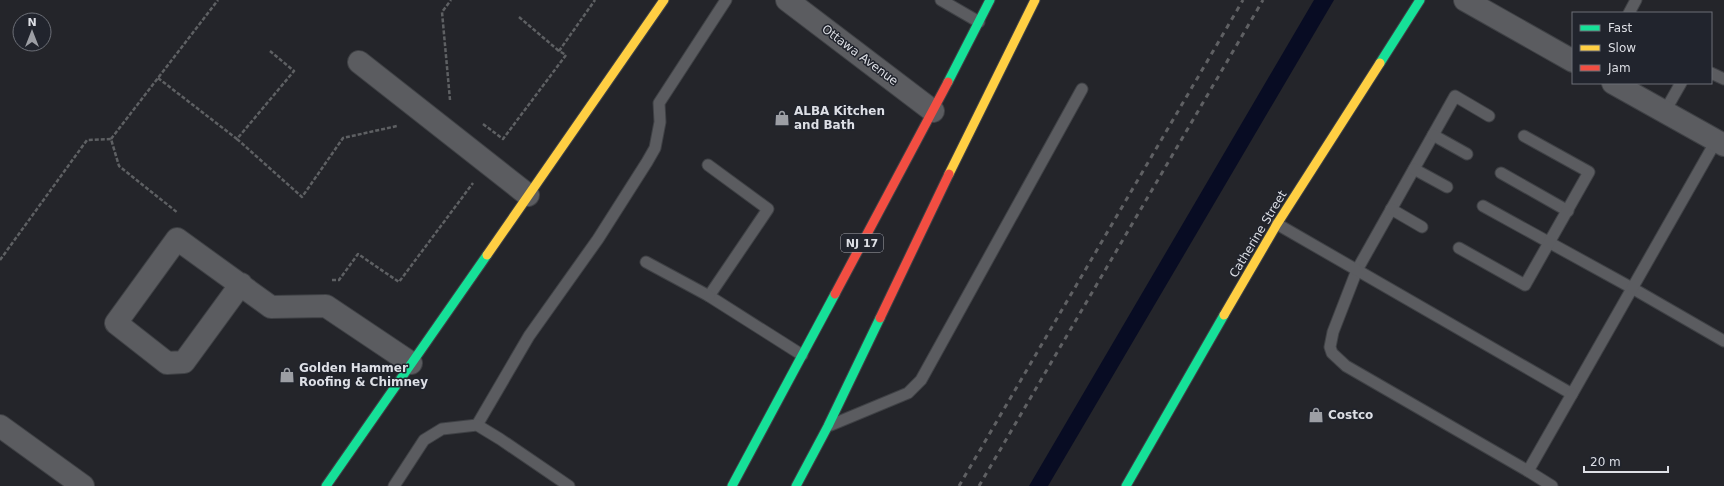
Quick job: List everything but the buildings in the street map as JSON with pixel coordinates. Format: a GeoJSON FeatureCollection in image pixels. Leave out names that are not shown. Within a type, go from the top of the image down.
{"type":"FeatureCollection","features":[{"type":"Feature","properties":{"kind":"main road"},"geometry":{"type":"LineString","coordinates":[[326,486],[664,0]]}},
{"type":"Feature","properties":{"kind":"main road","name":"NJ 17"},"geometry":{"type":"LineString","coordinates":[[732,486],[933,111],[990,0]]}},
{"type":"Feature","properties":{"kind":"main road"},"geometry":{"type":"LineString","coordinates":[[796,486],[828,426],[964,143],[1035,0]]}},
{"type":"Feature","properties":{"kind":"main road","name":"Catherine Street"},"geometry":{"type":"LineString","coordinates":[[1126,486],[1277,224],[1420,0]]}},
{"type":"Feature","properties":{"kind":"street","name":"Ottawa Avenue"},"geometry":{"type":"LineString","coordinates":[[787,0],[933,111]]}},
{"type":"Feature","properties":{"kind":"street"},"geometry":{"type":"LineString","coordinates":[[1465,0],[1572,60]]}},
{"type":"Feature","properties":{"kind":"street"},"geometry":{"type":"LineString","coordinates":[[359,62],[528,195]]}},
{"type":"Feature","properties":{"kind":"street"},"geometry":{"type":"LineString","coordinates":[[1616,84],[1720,143]]}},
{"type":"Feature","properties":{"kind":"street"},"geometry":{"type":"LineString","coordinates":[[241,284],[184,362],[167,363],[116,324],[177,239],[241,284],[271,307],[326,306],[411,363]]}},
{"type":"Feature","properties":{"kind":"street"},"geometry":{"type":"LineString","coordinates":[[0,426],[71,482]]}},
{"type":"Feature","properties":{"kind":"lane"},"geometry":{"type":"LineString","coordinates":[[477,425],[530,336],[598,239],[647,162],[655,148],[660,122],[659,103],[726,0]]}},
{"type":"Feature","properties":{"kind":"lane"},"geometry":{"type":"LineString","coordinates":[[941,0],[979,22]]}},
{"type":"Feature","properties":{"kind":"lane"},"geometry":{"type":"LineString","coordinates":[[1630,12],[1636,0]]}},
{"type":"Feature","properties":{"kind":"lane"},"geometry":{"type":"LineString","coordinates":[[1712,73],[1724,79]]}},
{"type":"Feature","properties":{"kind":"lane"},"geometry":{"type":"LineString","coordinates":[[1665,111],[1680,84]]}},
{"type":"Feature","properties":{"kind":"lane"},"geometry":{"type":"LineString","coordinates":[[828,426],[908,393],[921,380],[1082,89]]}},
{"type":"Feature","properties":{"kind":"lane"},"geometry":{"type":"LineString","coordinates":[[1489,116],[1455,96],[1357,270],[1333,332],[1330,347],[1332,353],[1346,366],[1552,486]]}},
{"type":"Feature","properties":{"kind":"lane"},"geometry":{"type":"LineString","coordinates":[[1433,135],[1467,154]]}},
{"type":"Feature","properties":{"kind":"lane"},"geometry":{"type":"LineString","coordinates":[[1459,248],[1526,285],[1589,172],[1524,136]]}},
{"type":"Feature","properties":{"kind":"lane"},"geometry":{"type":"LineString","coordinates":[[1528,471],[1632,288],[1720,143]]}},
{"type":"Feature","properties":{"kind":"lane"},"geometry":{"type":"LineString","coordinates":[[708,165],[768,209],[709,296]]}},
{"type":"Feature","properties":{"kind":"lane"},"geometry":{"type":"LineString","coordinates":[[1414,169],[1447,187]]}},
{"type":"Feature","properties":{"kind":"lane"},"geometry":{"type":"LineString","coordinates":[[1501,173],[1568,211]]}},
{"type":"Feature","properties":{"kind":"lane"},"geometry":{"type":"LineString","coordinates":[[1483,206],[1632,288],[1724,341]]}},
{"type":"Feature","properties":{"kind":"lane"},"geometry":{"type":"LineString","coordinates":[[1391,209],[1422,226]]}},
{"type":"Feature","properties":{"kind":"lane"},"geometry":{"type":"LineString","coordinates":[[1277,224],[1572,394]]}},
{"type":"Feature","properties":{"kind":"lane"},"geometry":{"type":"LineString","coordinates":[[646,262],[709,296],[802,355]]}},
{"type":"Feature","properties":{"kind":"lane"},"geometry":{"type":"LineString","coordinates":[[394,486],[424,440],[442,429],[477,425],[569,486]]}},
{"type":"Feature","properties":{"kind":"path"},"geometry":{"type":"LineString","coordinates":[[111,139],[218,0]]}},
{"type":"Feature","properties":{"kind":"path"},"geometry":{"type":"LineString","coordinates":[[451,0],[442,12],[450,100],[456,104]]}},
{"type":"Feature","properties":{"kind":"path"},"geometry":{"type":"LineString","coordinates":[[559,51],[595,0]]}},
{"type":"Feature","properties":{"kind":"path"},"geometry":{"type":"LineString","coordinates":[[479,122],[503,139],[566,55],[559,51],[519,17]]}},
{"type":"Feature","properties":{"kind":"path"},"geometry":{"type":"LineString","coordinates":[[237,139],[294,71],[270,51]]}},
{"type":"Feature","properties":{"kind":"path"},"geometry":{"type":"LineString","coordinates":[[158,78],[237,139],[302,197],[343,138],[399,125]]}},
{"type":"Feature","properties":{"kind":"path"},"geometry":{"type":"LineString","coordinates":[[111,139],[118,166],[179,214]]}},
{"type":"Feature","properties":{"kind":"path"},"geometry":{"type":"LineString","coordinates":[[0,260],[87,140],[111,139]]}},
{"type":"Feature","properties":{"kind":"path"},"geometry":{"type":"LineString","coordinates":[[324,281],[339,280],[358,254],[399,282],[478,178]]}},
{"type":"Feature","properties":{"kind":"water"},"geometry":{"type":"Polygon","coordinates":[[[1314,0],[1334,0],[1048,486],[1029,486],[1314,0]]]}},
{"type":"Feature","properties":{"kind":"railway"},"geometry":{"type":"LineString","coordinates":[[959,486],[1243,0]]}},
{"type":"Feature","properties":{"kind":"railway"},"geometry":{"type":"LineString","coordinates":[[979,486],[1263,0]]}},
{"type":"Feature","properties":{"kind":"traffic: fast"},"geometry":{"type":"LineString","coordinates":[[948,82],[990,0]]}},
{"type":"Feature","properties":{"kind":"traffic: fast"},"geometry":{"type":"LineString","coordinates":[[1380,63],[1420,0]]}},
{"type":"Feature","properties":{"kind":"traffic: fast"},"geometry":{"type":"LineString","coordinates":[[326,486],[487,255]]}},
{"type":"Feature","properties":{"kind":"traffic: fast"},"geometry":{"type":"LineString","coordinates":[[732,486],[835,294]]}},
{"type":"Feature","properties":{"kind":"traffic: fast"},"geometry":{"type":"LineString","coordinates":[[1126,486],[1224,315]]}},
{"type":"Feature","properties":{"kind":"traffic: fast"},"geometry":{"type":"LineString","coordinates":[[796,486],[828,426],[880,318]]}},
{"type":"Feature","properties":{"kind":"traffic: slow"},"geometry":{"type":"LineString","coordinates":[[487,255],[664,0]]}},
{"type":"Feature","properties":{"kind":"traffic: slow"},"geometry":{"type":"LineString","coordinates":[[949,174],[1035,0]]}},
{"type":"Feature","properties":{"kind":"traffic: slow"},"geometry":{"type":"LineString","coordinates":[[1224,315],[1277,224],[1380,63]]}},
{"type":"Feature","properties":{"kind":"traffic: jam"},"geometry":{"type":"LineString","coordinates":[[835,294],[948,82]]}},
{"type":"Feature","properties":{"kind":"traffic: jam"},"geometry":{"type":"LineString","coordinates":[[880,318],[949,174]]}},
{"type":"Feature","properties":{"kind":"place","name":"ALBA Kitchen and Bath"},"geometry":{"type":"Point","coordinates":[782,118]}},
{"type":"Feature","properties":{"kind":"place","name":"Golden Hammer Roofing & Chimney"},"geometry":{"type":"Point","coordinates":[287,375]}},
{"type":"Feature","properties":{"kind":"place","name":"Costco"},"geometry":{"type":"Point","coordinates":[1316,415]}}]}
